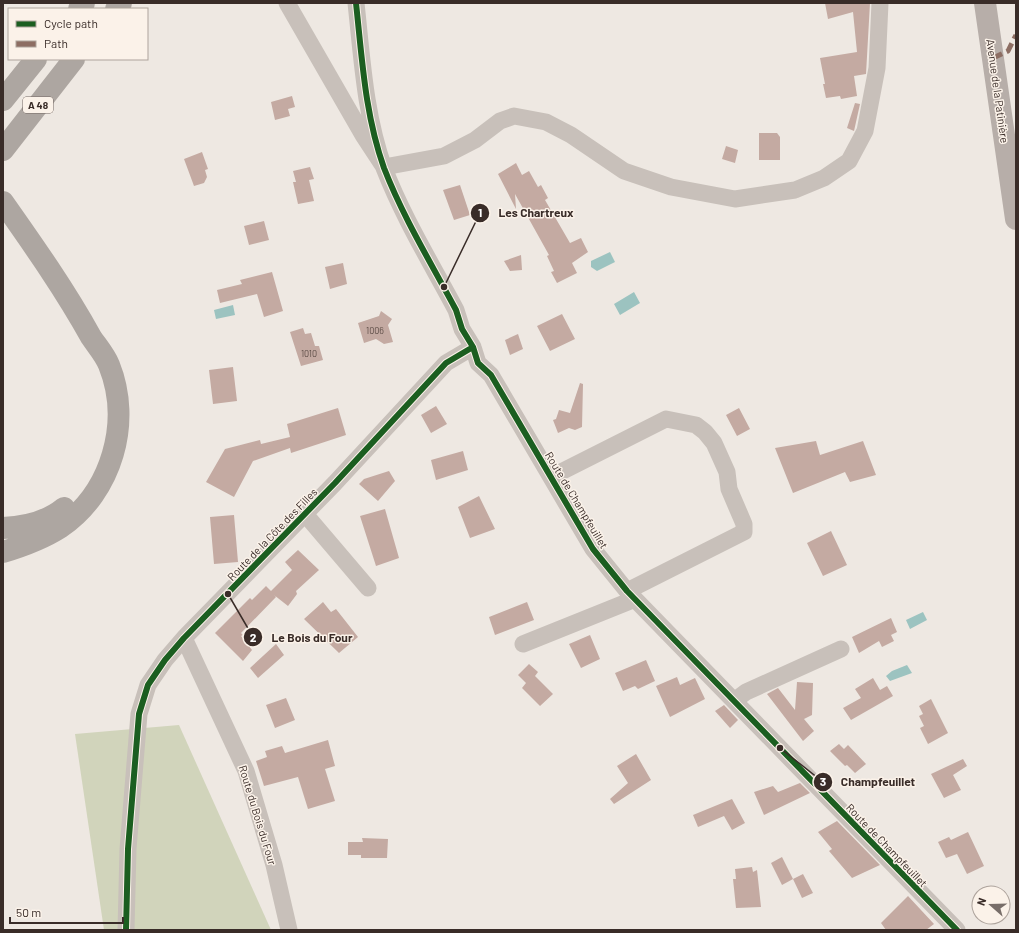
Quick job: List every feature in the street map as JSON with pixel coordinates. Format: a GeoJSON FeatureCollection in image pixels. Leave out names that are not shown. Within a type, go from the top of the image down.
{"type":"FeatureCollection","features":[{"type":"Feature","properties":{"kind":"highway","name":"A 48"},"geometry":{"type":"LineString","coordinates":[[3,100],[35,60]]}},
{"type":"Feature","properties":{"kind":"highway","name":"A 48"},"geometry":{"type":"LineString","coordinates":[[3,150],[73,60]]}},
{"type":"Feature","properties":{"kind":"highway"},"geometry":{"type":"LineString","coordinates":[[3,552],[19,548],[61,527],[86,504],[104,479],[109,468],[116,437],[117,395],[108,363],[70,300],[9,211]]}},
{"type":"Feature","properties":{"kind":"highway"},"geometry":{"type":"LineString","coordinates":[[3,528],[47,519],[60,510],[80,491],[94,471],[103,445],[106,413],[103,385],[92,337]]}},
{"type":"Feature","properties":{"kind":"main road","name":"Avenue de la Patinière"},"geometry":{"type":"LineString","coordinates":[[986,7],[1016,219]]}},
{"type":"Feature","properties":{"kind":"street"},"geometry":{"type":"LineString","coordinates":[[287,3],[363,135],[384,167],[444,156],[476,140],[500,121],[514,116],[546,122],[572,135],[624,170],[671,187],[735,199],[794,190],[824,178],[849,161],[865,131],[877,68],[880,3]]}},
{"type":"Feature","properties":{"kind":"street","name":"Route de Champfeuillet"},"geometry":{"type":"LineString","coordinates":[[356,3],[368,108],[384,167],[407,218],[456,310],[462,329],[473,347],[478,363],[491,375],[593,549],[631,595],[957,930]]}},
{"type":"Feature","properties":{"kind":"street","name":"Route de la Côte des Filles"},"geometry":{"type":"LineString","coordinates":[[126,930],[128,850],[139,714],[148,685],[165,660],[184,638],[305,514],[446,363],[473,347]]}},
{"type":"Feature","properties":{"kind":"street"},"geometry":{"type":"LineString","coordinates":[[523,644],[631,595],[744,532],[744,524],[728,489],[727,472],[714,443],[705,432],[696,425],[666,419],[551,476]]}},
{"type":"Feature","properties":{"kind":"street"},"geometry":{"type":"LineString","coordinates":[[305,514],[368,588]]}},
{"type":"Feature","properties":{"kind":"street","name":"Route du Bois du Four"},"geometry":{"type":"LineString","coordinates":[[184,638],[246,771],[274,865],[289,930]]}},
{"type":"Feature","properties":{"kind":"street"},"geometry":{"type":"LineString","coordinates":[[734,701],[746,692],[841,649]]}},
{"type":"Feature","properties":{"kind":"green space"},"geometry":{"type":"Polygon","coordinates":[[[179,725],[271,930],[104,930],[75,734],[179,725]]]}},
{"type":"Feature","properties":{"kind":"water"},"geometry":{"type":"Polygon","coordinates":[[[610,252],[615,262],[597,271],[591,267],[591,261],[610,252]]]}},
{"type":"Feature","properties":{"kind":"water"},"geometry":{"type":"Polygon","coordinates":[[[634,292],[640,303],[620,315],[614,304],[634,292]]]}},
{"type":"Feature","properties":{"kind":"water"},"geometry":{"type":"Polygon","coordinates":[[[233,305],[235,315],[216,319],[214,310],[233,305]]]}},
{"type":"Feature","properties":{"kind":"water"},"geometry":{"type":"Polygon","coordinates":[[[923,612],[927,620],[910,629],[906,620],[923,612]]]}},
{"type":"Feature","properties":{"kind":"water"},"geometry":{"type":"Polygon","coordinates":[[[907,665],[912,673],[890,681],[886,676],[892,671],[907,665]]]}},
{"type":"Feature","properties":{"kind":"building"},"geometry":{"type":"Polygon","coordinates":[[[825,3],[870,3],[866,74],[854,76],[857,96],[841,99],[840,96],[826,98],[820,58],[857,52],[853,12],[828,19],[825,3]]]}},
{"type":"Feature","properties":{"kind":"building"},"geometry":{"type":"Polygon","coordinates":[[[292,96],[295,107],[288,109],[290,116],[275,120],[271,102],[292,96]]]}},
{"type":"Feature","properties":{"kind":"building"},"geometry":{"type":"Polygon","coordinates":[[[855,103],[860,104],[854,131],[847,128],[855,103]]]}},
{"type":"Feature","properties":{"kind":"building"},"geometry":{"type":"Polygon","coordinates":[[[759,133],[777,133],[780,137],[780,160],[759,160],[759,133]]]}},
{"type":"Feature","properties":{"kind":"building"},"geometry":{"type":"Polygon","coordinates":[[[726,146],[738,150],[735,163],[722,159],[726,146]]]}},
{"type":"Feature","properties":{"kind":"building"},"geometry":{"type":"Polygon","coordinates":[[[202,152],[208,169],[205,170],[207,177],[204,183],[194,186],[184,159],[202,152]]]}},
{"type":"Feature","properties":{"kind":"building"},"geometry":{"type":"Polygon","coordinates":[[[516,163],[522,175],[529,171],[538,187],[541,185],[548,198],[545,200],[570,243],[581,238],[588,252],[572,263],[577,273],[557,283],[551,272],[554,271],[547,256],[549,255],[515,194],[516,209],[498,174],[516,163]]]}},
{"type":"Feature","properties":{"kind":"building"},"geometry":{"type":"Polygon","coordinates":[[[310,167],[314,179],[309,180],[314,201],[298,204],[293,182],[296,182],[293,171],[310,167]]]}},
{"type":"Feature","properties":{"kind":"building"},"geometry":{"type":"Polygon","coordinates":[[[460,185],[470,215],[454,220],[443,190],[460,185]]]}},
{"type":"Feature","properties":{"kind":"building"},"geometry":{"type":"Polygon","coordinates":[[[264,221],[269,240],[249,245],[244,226],[264,221]]]}},
{"type":"Feature","properties":{"kind":"building"},"geometry":{"type":"Polygon","coordinates":[[[521,255],[522,270],[510,271],[504,261],[521,255]]]}},
{"type":"Feature","properties":{"kind":"building"},"geometry":{"type":"Polygon","coordinates":[[[343,263],[347,284],[330,289],[325,267],[343,263]]]}},
{"type":"Feature","properties":{"kind":"building"},"geometry":{"type":"Polygon","coordinates":[[[272,272],[283,311],[264,317],[257,294],[220,303],[217,290],[242,284],[240,280],[272,272]]]}},
{"type":"Feature","properties":{"kind":"building"},"geometry":{"type":"Polygon","coordinates":[[[381,311],[392,319],[388,325],[393,342],[384,344],[376,339],[364,343],[358,323],[379,316],[381,311]]]}},
{"type":"Feature","properties":{"kind":"building"},"geometry":{"type":"Polygon","coordinates":[[[562,314],[575,339],[550,351],[537,326],[562,314]]]}},
{"type":"Feature","properties":{"kind":"building"},"geometry":{"type":"Polygon","coordinates":[[[303,328],[305,334],[311,333],[315,346],[319,346],[323,360],[301,366],[290,332],[303,328]]]}},
{"type":"Feature","properties":{"kind":"building"},"geometry":{"type":"Polygon","coordinates":[[[518,334],[523,349],[510,355],[505,340],[518,334]]]}},
{"type":"Feature","properties":{"kind":"building"},"geometry":{"type":"Polygon","coordinates":[[[233,367],[237,401],[213,404],[209,370],[233,367]]]}},
{"type":"Feature","properties":{"kind":"building"},"geometry":{"type":"Polygon","coordinates":[[[580,383],[583,384],[582,427],[575,430],[569,428],[558,433],[553,420],[556,419],[559,410],[570,413],[580,383]]]}},
{"type":"Feature","properties":{"kind":"building"},"geometry":{"type":"Polygon","coordinates":[[[436,406],[447,424],[431,433],[421,415],[436,406]]]}},
{"type":"Feature","properties":{"kind":"building"},"geometry":{"type":"Polygon","coordinates":[[[338,408],[346,435],[291,453],[290,448],[253,461],[234,497],[206,482],[225,449],[260,440],[261,444],[290,437],[287,424],[338,408]]]}},
{"type":"Feature","properties":{"kind":"building"},"geometry":{"type":"Polygon","coordinates":[[[739,408],[750,429],[737,436],[726,415],[739,408]]]}},
{"type":"Feature","properties":{"kind":"building"},"geometry":{"type":"Polygon","coordinates":[[[816,441],[820,455],[863,441],[876,475],[850,482],[845,472],[793,493],[775,448],[816,441]]]}},
{"type":"Feature","properties":{"kind":"building"},"geometry":{"type":"Polygon","coordinates":[[[463,451],[468,470],[436,480],[431,460],[463,451]]]}},
{"type":"Feature","properties":{"kind":"building"},"geometry":{"type":"Polygon","coordinates":[[[389,471],[395,481],[378,501],[359,484],[364,479],[389,471]]]}},
{"type":"Feature","properties":{"kind":"building"},"geometry":{"type":"Polygon","coordinates":[[[479,496],[495,529],[470,538],[458,507],[479,496]]]}},
{"type":"Feature","properties":{"kind":"building"},"geometry":{"type":"Polygon","coordinates":[[[385,509],[399,558],[376,566],[360,516],[385,509]]]}},
{"type":"Feature","properties":{"kind":"building"},"geometry":{"type":"Polygon","coordinates":[[[234,515],[238,562],[214,564],[210,517],[234,515]]]}},
{"type":"Feature","properties":{"kind":"building"},"geometry":{"type":"Polygon","coordinates":[[[831,531],[847,565],[823,576],[807,543],[831,531]]]}},
{"type":"Feature","properties":{"kind":"building"},"geometry":{"type":"Polygon","coordinates":[[[298,550],[319,570],[296,591],[297,594],[288,606],[274,595],[276,597],[241,633],[243,635],[241,636],[252,650],[243,661],[215,633],[250,598],[252,600],[266,586],[271,591],[292,570],[285,562],[298,550]]]}},
{"type":"Feature","properties":{"kind":"building"},"geometry":{"type":"Polygon","coordinates":[[[323,602],[331,612],[336,609],[358,637],[339,653],[304,619],[323,602]]]}},
{"type":"Feature","properties":{"kind":"building"},"geometry":{"type":"Polygon","coordinates":[[[527,602],[534,620],[495,635],[489,617],[527,602]]]}},
{"type":"Feature","properties":{"kind":"building"},"geometry":{"type":"Polygon","coordinates":[[[891,618],[897,632],[891,635],[894,641],[882,647],[879,641],[859,653],[852,637],[891,618]]]}},
{"type":"Feature","properties":{"kind":"building"},"geometry":{"type":"Polygon","coordinates":[[[590,635],[600,659],[581,668],[569,644],[590,635]]]}},
{"type":"Feature","properties":{"kind":"building"},"geometry":{"type":"Polygon","coordinates":[[[276,644],[284,655],[258,678],[250,668],[276,644]]]}},
{"type":"Feature","properties":{"kind":"building"},"geometry":{"type":"Polygon","coordinates":[[[646,660],[655,681],[638,689],[635,686],[623,691],[615,673],[646,660]]]}},
{"type":"Feature","properties":{"kind":"building"},"geometry":{"type":"Polygon","coordinates":[[[529,664],[538,672],[535,676],[553,694],[540,706],[522,688],[526,683],[518,675],[529,664]]]}},
{"type":"Feature","properties":{"kind":"building"},"geometry":{"type":"Polygon","coordinates":[[[677,677],[680,685],[695,678],[705,699],[670,717],[656,686],[677,677]]]}},
{"type":"Feature","properties":{"kind":"building"},"geometry":{"type":"Polygon","coordinates":[[[873,678],[880,690],[887,686],[893,696],[851,720],[843,708],[861,698],[855,689],[873,678]]]}},
{"type":"Feature","properties":{"kind":"building"},"geometry":{"type":"Polygon","coordinates":[[[797,682],[813,683],[812,715],[804,719],[814,731],[803,741],[767,694],[778,688],[795,710],[797,682]]]}},
{"type":"Feature","properties":{"kind":"building"},"geometry":{"type":"Polygon","coordinates":[[[286,698],[295,720],[275,728],[266,705],[286,698]]]}},
{"type":"Feature","properties":{"kind":"building"},"geometry":{"type":"Polygon","coordinates":[[[931,699],[948,733],[928,744],[920,728],[924,726],[919,716],[923,714],[919,706],[931,699]]]}},
{"type":"Feature","properties":{"kind":"building"},"geometry":{"type":"Polygon","coordinates":[[[724,705],[738,720],[730,728],[715,711],[724,705]]]}},
{"type":"Feature","properties":{"kind":"building"},"geometry":{"type":"Polygon","coordinates":[[[328,740],[335,766],[325,769],[335,801],[308,809],[298,777],[264,786],[256,761],[267,757],[265,751],[282,746],[285,753],[328,740]]]}},
{"type":"Feature","properties":{"kind":"building"},"geometry":{"type":"Polygon","coordinates":[[[839,744],[844,749],[848,745],[866,764],[855,773],[847,765],[845,766],[830,751],[839,744]]]}},
{"type":"Feature","properties":{"kind":"building"},"geometry":{"type":"Polygon","coordinates":[[[636,754],[651,780],[614,804],[610,799],[628,783],[617,766],[636,754]]]}},
{"type":"Feature","properties":{"kind":"building"},"geometry":{"type":"Polygon","coordinates":[[[963,759],[967,766],[953,775],[961,790],[944,798],[931,774],[963,759]]]}},
{"type":"Feature","properties":{"kind":"building"},"geometry":{"type":"Polygon","coordinates":[[[800,783],[810,793],[764,815],[754,792],[773,786],[778,792],[800,783]]]}},
{"type":"Feature","properties":{"kind":"building"},"geometry":{"type":"Polygon","coordinates":[[[732,799],[745,823],[732,830],[724,816],[698,827],[693,815],[732,799]]]}},
{"type":"Feature","properties":{"kind":"building"},"geometry":{"type":"Polygon","coordinates":[[[837,821],[880,865],[852,878],[829,851],[832,849],[818,832],[837,821]]]}},
{"type":"Feature","properties":{"kind":"building"},"geometry":{"type":"Polygon","coordinates":[[[968,832],[984,866],[967,874],[957,854],[946,858],[938,842],[949,837],[951,840],[968,832]]]}},
{"type":"Feature","properties":{"kind":"building"},"geometry":{"type":"Polygon","coordinates":[[[362,838],[388,839],[387,858],[361,858],[361,855],[348,855],[348,842],[363,842],[362,838]]]}},
{"type":"Feature","properties":{"kind":"building"},"geometry":{"type":"Polygon","coordinates":[[[782,857],[793,879],[782,885],[771,863],[782,857]]]}},
{"type":"Feature","properties":{"kind":"building"},"geometry":{"type":"Polygon","coordinates":[[[752,867],[753,872],[757,870],[761,907],[736,908],[733,879],[736,879],[735,869],[752,867]]]}},
{"type":"Feature","properties":{"kind":"building"},"geometry":{"type":"Polygon","coordinates":[[[803,874],[813,893],[802,898],[793,879],[803,874]]]}},
{"type":"Feature","properties":{"kind":"building"},"geometry":{"type":"Polygon","coordinates":[[[908,896],[934,924],[926,930],[886,930],[881,923],[908,896]]]}},
{"type":"Feature","properties":{"kind":"marked path"},"geometry":{"type":"LineString","coordinates":[[993,58],[1008,51],[1016,35]]}},
{"type":"Feature","properties":{"kind":"cycle path"},"geometry":{"type":"LineString","coordinates":[[356,3],[368,107],[372,128],[384,168],[409,222],[456,310],[462,329],[473,347],[478,363],[491,375],[593,549],[627,591],[957,930]]}},
{"type":"Feature","properties":{"kind":"cycle path"},"geometry":{"type":"LineString","coordinates":[[126,930],[128,849],[139,714],[148,685],[165,660],[184,638],[335,483],[446,363],[473,347]]}},
{"type":"Feature","properties":{"kind":"place","name":"Les Chartreux"},"geometry":{"type":"Point","coordinates":[444,287]}},
{"type":"Feature","properties":{"kind":"place","name":"Le Bois du Four"},"geometry":{"type":"Point","coordinates":[228,594]}},
{"type":"Feature","properties":{"kind":"place","name":"Champfeuillet"},"geometry":{"type":"Point","coordinates":[780,748]}}]}
